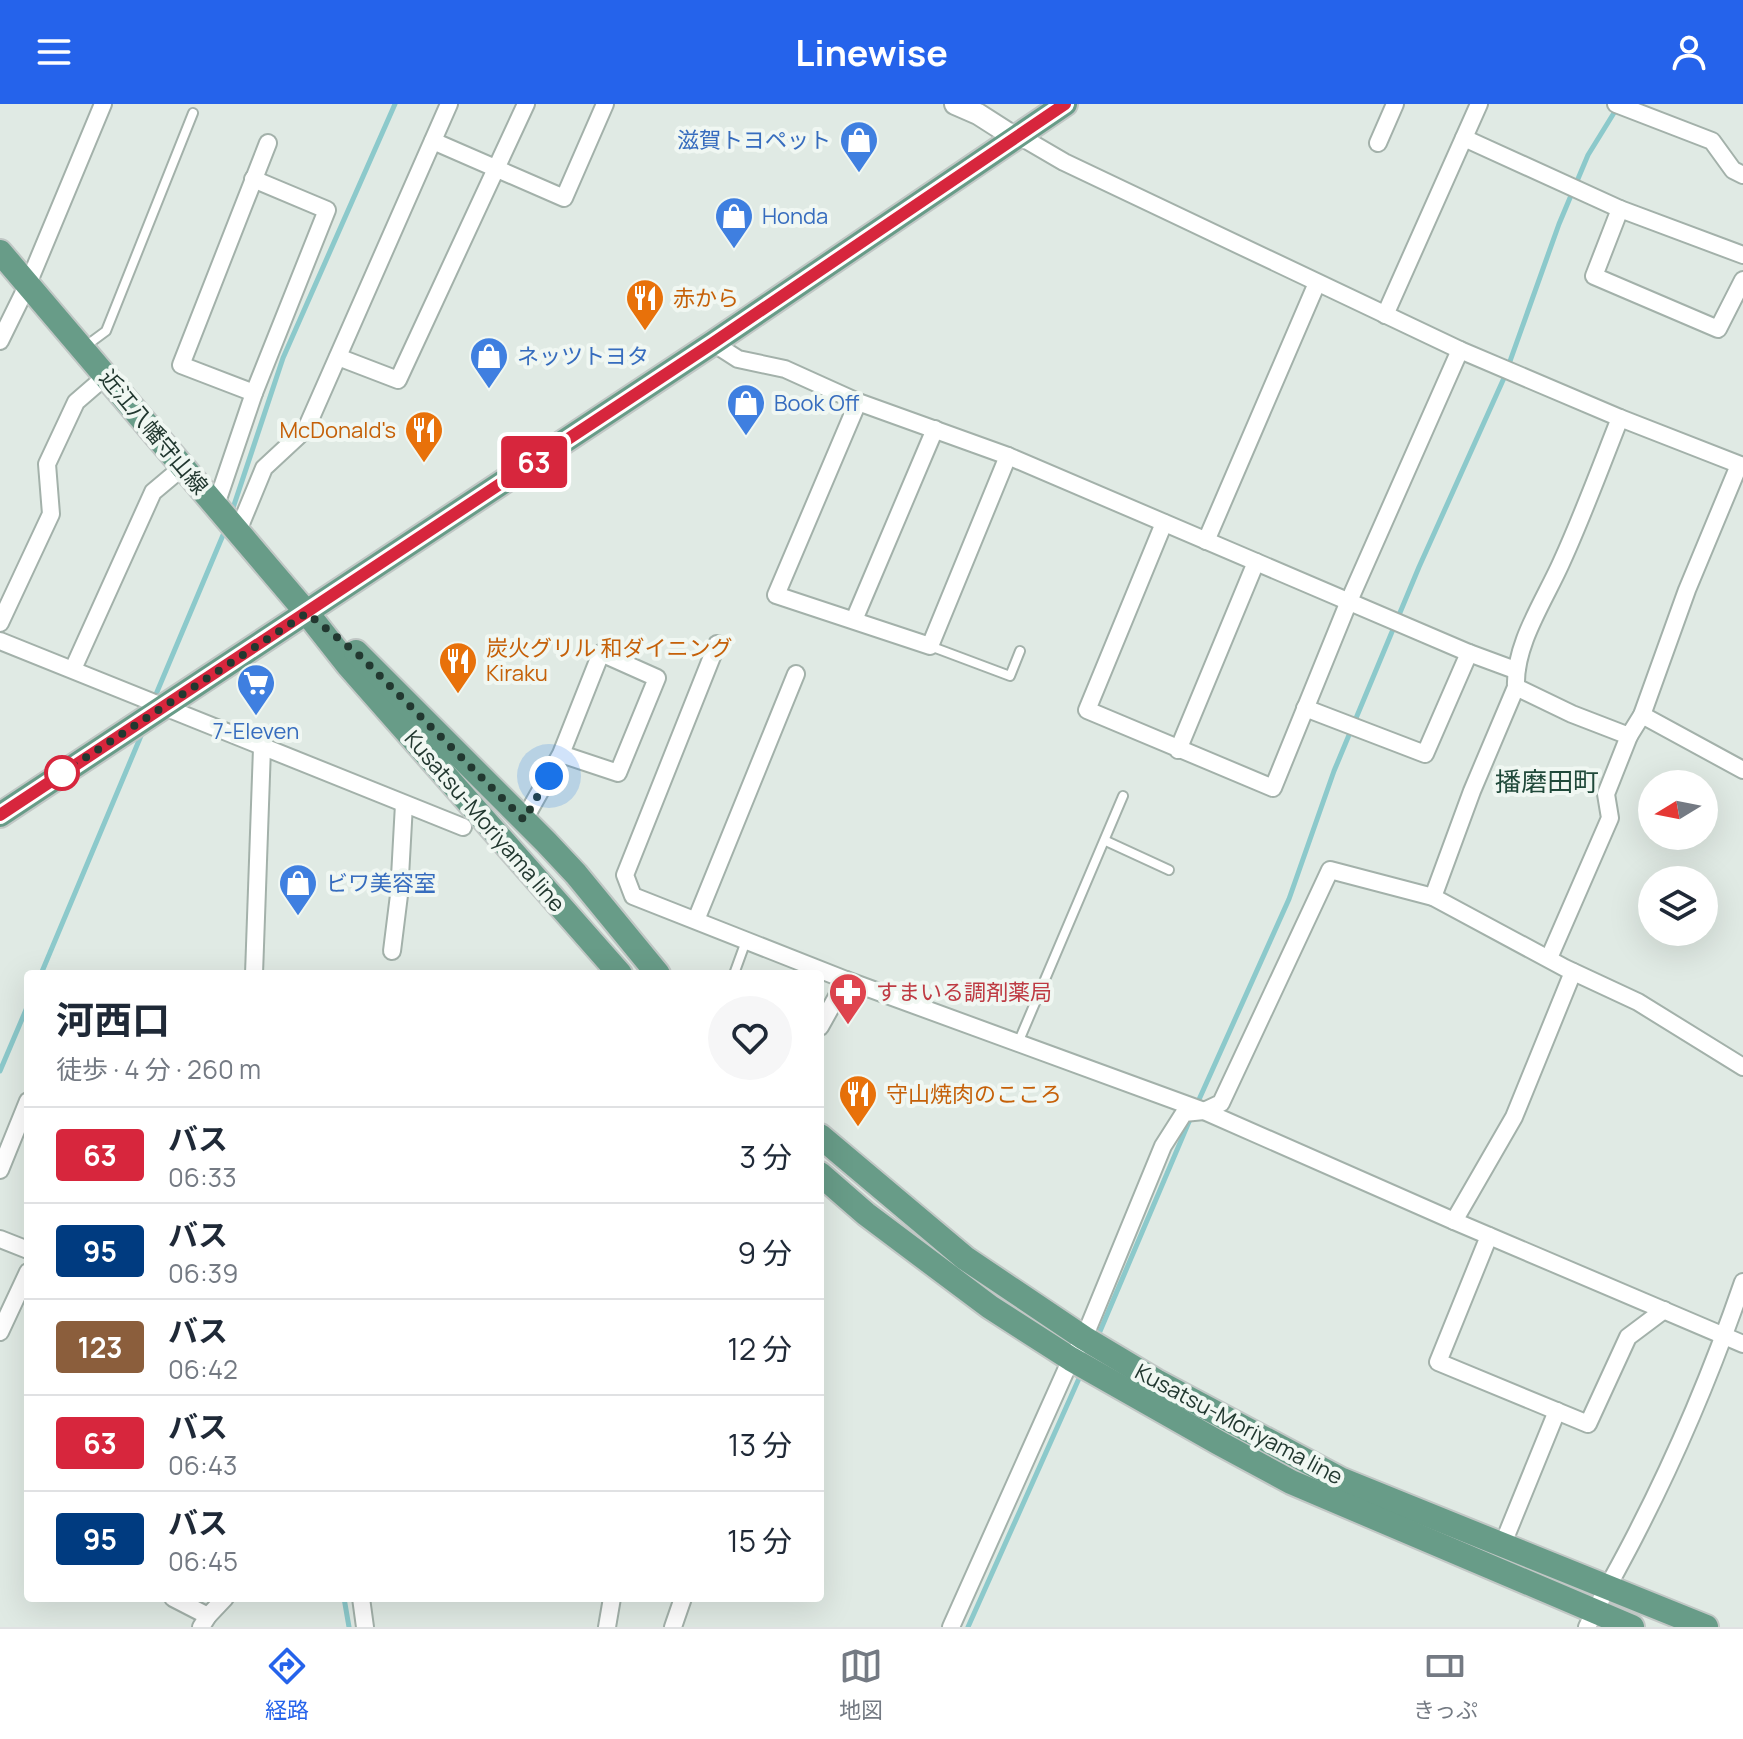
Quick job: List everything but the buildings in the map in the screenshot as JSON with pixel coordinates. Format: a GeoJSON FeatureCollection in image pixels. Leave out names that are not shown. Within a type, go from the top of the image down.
{"type":"FeatureCollection","features":[{"type":"Feature","properties":{"kind":"main road"},"geometry":{"type":"LineString","coordinates":[[0,815],[713,343],[1065,104]]}},
{"type":"Feature","properties":{"kind":"main road","name":"近江八幡守山線"},"geometry":{"type":"LineString","coordinates":[[1,254],[307,613]]}},
{"type":"Feature","properties":{"kind":"main road","name":"Kusatsu-Moriyama line"},"geometry":{"type":"LineString","coordinates":[[307,613],[360,656],[524,820],[576,874],[655,970]]}},
{"type":"Feature","properties":{"kind":"main road","name":"Kusatsu-Moriyama line"},"geometry":{"type":"LineString","coordinates":[[307,613],[348,665],[616,970]]}},
{"type":"Feature","properties":{"kind":"main road","name":"Kusatsu-Moriyama line"},"geometry":{"type":"LineString","coordinates":[[824,1139],[1077,1349],[1156,1381],[1342,1480],[1502,1546],[1597,1609],[1706,1627]]}},
{"type":"Feature","properties":{"kind":"main road","name":"Kusatsu-Moriyama line"},"geometry":{"type":"LineString","coordinates":[[824,1177],[949,1278],[1077,1349],[1291,1482],[1597,1609],[1632,1627]]}},
{"type":"Feature","properties":{"kind":"street"},"geometry":{"type":"LineString","coordinates":[[0,341],[28,284],[103,104]]}},
{"type":"Feature","properties":{"kind":"street"},"geometry":{"type":"LineString","coordinates":[[238,531],[264,468],[306,429],[449,104]]}},
{"type":"Feature","properties":{"kind":"street"},"geometry":{"type":"LineString","coordinates":[[338,357],[398,380],[526,104]]}},
{"type":"Feature","properties":{"kind":"street"},"geometry":{"type":"LineString","coordinates":[[433,141],[564,198],[605,104]]}},
{"type":"Feature","properties":{"kind":"street"},"geometry":{"type":"LineString","coordinates":[[955,104],[1064,162],[1460,350],[1741,466],[1687,590],[1642,715],[1629,736],[1606,794],[1610,818],[1549,958]]}},
{"type":"Feature","properties":{"kind":"street"},"geometry":{"type":"LineString","coordinates":[[1378,143],[1395,104]]}},
{"type":"Feature","properties":{"kind":"street"},"geometry":{"type":"LineString","coordinates":[[1385,315],[1479,104]]}},
{"type":"Feature","properties":{"kind":"street"},"geometry":{"type":"LineString","coordinates":[[1616,104],[1712,141],[1733,170],[1743,175]]}},
{"type":"Feature","properties":{"kind":"street"},"geometry":{"type":"LineString","coordinates":[[1464,138],[1620,209],[1743,255]]}},
{"type":"Feature","properties":{"kind":"street"},"geometry":{"type":"LineString","coordinates":[[254,393],[181,365],[268,143]]}},
{"type":"Feature","properties":{"kind":"street"},"geometry":{"type":"LineString","coordinates":[[216,505],[254,393],[327,210],[253,179]]}},
{"type":"Feature","properties":{"kind":"street"},"geometry":{"type":"LineString","coordinates":[[1620,209],[1594,276],[1718,329],[1743,280]]}},
{"type":"Feature","properties":{"kind":"street"},"geometry":{"type":"LineString","coordinates":[[1206,541],[1317,283]]}},
{"type":"Feature","properties":{"kind":"street"},"geometry":{"type":"LineString","coordinates":[[713,343],[738,359],[785,369],[858,402],[1008,456],[1515,670]]}},
{"type":"Feature","properties":{"kind":"street"},"geometry":{"type":"LineString","coordinates":[[1164,523],[1087,710],[1273,788],[1349,601],[1460,350]]}},
{"type":"Feature","properties":{"kind":"street"},"geometry":{"type":"LineString","coordinates":[[0,623],[51,514],[47,464],[76,402],[106,376]]}},
{"type":"Feature","properties":{"kind":"street"},"geometry":{"type":"LineString","coordinates":[[858,402],[776,595],[930,646],[1008,456]]}},
{"type":"Feature","properties":{"kind":"street"},"geometry":{"type":"LineString","coordinates":[[1433,897],[1477,777],[1516,687],[1515,670],[1620,418]]}},
{"type":"Feature","properties":{"kind":"street"},"geometry":{"type":"LineString","coordinates":[[854,620],[935,429]]}},
{"type":"Feature","properties":{"kind":"street"},"geometry":{"type":"LineString","coordinates":[[73,669],[153,492],[184,466]]}},
{"type":"Feature","properties":{"kind":"street"},"geometry":{"type":"LineString","coordinates":[[1178,750],[1256,562]]}},
{"type":"Feature","properties":{"kind":"street"},"geometry":{"type":"LineString","coordinates":[[0,641],[463,827]]}},
{"type":"Feature","properties":{"kind":"street"},"geometry":{"type":"LineString","coordinates":[[717,644],[625,875],[633,896],[820,970]]}},
{"type":"Feature","properties":{"kind":"street"},"geometry":{"type":"LineString","coordinates":[[524,820],[561,754],[601,653],[657,678],[618,773],[561,754]]}},
{"type":"Feature","properties":{"kind":"street"},"geometry":{"type":"LineString","coordinates":[[1305,708],[1425,754],[1469,653]]}},
{"type":"Feature","properties":{"kind":"street"},"geometry":{"type":"LineString","coordinates":[[696,920],[796,674]]}},
{"type":"Feature","properties":{"kind":"street"},"geometry":{"type":"LineString","coordinates":[[1516,687],[1572,714],[1629,736]]}},
{"type":"Feature","properties":{"kind":"street"},"geometry":{"type":"LineString","coordinates":[[1642,715],[1743,770]]}},
{"type":"Feature","properties":{"kind":"street"},"geometry":{"type":"LineString","coordinates":[[254,970],[262,748]]}},
{"type":"Feature","properties":{"kind":"street"},"geometry":{"type":"LineString","coordinates":[[392,951],[404,804]]}},
{"type":"Feature","properties":{"kind":"street"},"geometry":{"type":"LineString","coordinates":[[951,1627],[1077,1349],[1163,1146],[1184,1113],[1204,1111],[1221,1103],[1330,870],[1433,897],[1573,972],[1629,997],[1743,1067]]}},
{"type":"Feature","properties":{"kind":"street"},"geometry":{"type":"LineString","coordinates":[[824,971],[1204,1111],[1743,1344]]}},
{"type":"Feature","properties":{"kind":"street"},"geometry":{"type":"LineString","coordinates":[[1454,1221],[1514,1117],[1573,972]]}},
{"type":"Feature","properties":{"kind":"street"},"geometry":{"type":"LineString","coordinates":[[824,1020],[846,980]]}},
{"type":"Feature","properties":{"kind":"street"},"geometry":{"type":"LineString","coordinates":[[0,1170],[24,1111]]}},
{"type":"Feature","properties":{"kind":"street"},"geometry":{"type":"LineString","coordinates":[[1489,1236],[1438,1362],[1588,1424],[1628,1337],[1664,1310]]}},
{"type":"Feature","properties":{"kind":"street"},"geometry":{"type":"LineString","coordinates":[[0,1239],[24,1248]]}},
{"type":"Feature","properties":{"kind":"street"},"geometry":{"type":"LineString","coordinates":[[0,1332],[24,1281]]}},
{"type":"Feature","properties":{"kind":"street"},"geometry":{"type":"LineString","coordinates":[[1597,1609],[1640,1527],[1725,1337],[1743,1282]]}},
{"type":"Feature","properties":{"kind":"street"},"geometry":{"type":"LineString","coordinates":[[1502,1546],[1557,1411]]}},
{"type":"Feature","properties":{"kind":"street"},"geometry":{"type":"LineString","coordinates":[[178,1602],[204,1621],[221,1602]]}},
{"type":"Feature","properties":{"kind":"street"},"geometry":{"type":"LineString","coordinates":[[362,1602],[365,1627]]}},
{"type":"Feature","properties":{"kind":"street"},"geometry":{"type":"LineString","coordinates":[[607,1627],[611,1602]]}},
{"type":"Feature","properties":{"kind":"street"},"geometry":{"type":"LineString","coordinates":[[673,1627],[682,1602]]}},
{"type":"Feature","properties":{"kind":"lane"},"geometry":{"type":"LineString","coordinates":[[82,348],[106,331],[193,113]]}},
{"type":"Feature","properties":{"kind":"lane"},"geometry":{"type":"LineString","coordinates":[[930,646],[1010,676],[1020,651]]}},
{"type":"Feature","properties":{"kind":"lane"},"geometry":{"type":"LineString","coordinates":[[1018,1043],[1123,796]]}},
{"type":"Feature","properties":{"kind":"lane"},"geometry":{"type":"LineString","coordinates":[[1106,841],[1169,870]]}},
{"type":"Feature","properties":{"kind":"lane"},"geometry":{"type":"LineString","coordinates":[[735,970],[746,941]]}},
{"type":"Feature","properties":{"kind":"waterway"},"geometry":{"type":"LineString","coordinates":[[232,511],[283,358],[395,104]]}},
{"type":"Feature","properties":{"kind":"waterway"},"geometry":{"type":"LineString","coordinates":[[1197,1104],[1289,899],[1334,771],[1419,567],[1504,378],[1559,224],[1588,155],[1617,108]]}},
{"type":"Feature","properties":{"kind":"waterway"},"geometry":{"type":"LineString","coordinates":[[154,699],[226,528]]}},
{"type":"Feature","properties":{"kind":"waterway"},"geometry":{"type":"LineString","coordinates":[[43,970],[143,731]]}},
{"type":"Feature","properties":{"kind":"waterway"},"geometry":{"type":"LineString","coordinates":[[0,1071],[24,1014]]}},
{"type":"Feature","properties":{"kind":"waterway"},"geometry":{"type":"LineString","coordinates":[[1098,1336],[1191,1117]]}},
{"type":"Feature","properties":{"kind":"waterway"},"geometry":{"type":"LineString","coordinates":[[968,1627],[1081,1374]]}},
{"type":"Feature","properties":{"kind":"waterway"},"geometry":{"type":"LineString","coordinates":[[345,1602],[349,1627]]}},
{"type":"Feature","properties":{"kind":"bus line","name":"63"},"geometry":{"type":"LineString","coordinates":[[0,815],[713,343],[1065,104]]}},
{"type":"Feature","properties":{"kind":"place","name":"滋賀トヨペット"},"geometry":{"type":"Point","coordinates":[859,174]}},
{"type":"Feature","properties":{"kind":"place","name":"Honda"},"geometry":{"type":"Point","coordinates":[734,250]}},
{"type":"Feature","properties":{"kind":"place","name":"赤から"},"geometry":{"type":"Point","coordinates":[645,332]}},
{"type":"Feature","properties":{"kind":"place","name":"ネッツトヨタ"},"geometry":{"type":"Point","coordinates":[489,390]}},
{"type":"Feature","properties":{"kind":"place","name":"Book Off"},"geometry":{"type":"Point","coordinates":[746,437]}},
{"type":"Feature","properties":{"kind":"place","name":"McDonald's"},"geometry":{"type":"Point","coordinates":[424,464]}},
{"type":"Feature","properties":{"kind":"place","name":"炭火グリル 和ダイニング Kiraku"},"geometry":{"type":"Point","coordinates":[458,695]}},
{"type":"Feature","properties":{"kind":"place","name":"7-Eleven"},"geometry":{"type":"Point","coordinates":[256,717]}},
{"type":"Feature","properties":{"kind":"place","name":"ビワ美容室"},"geometry":{"type":"Point","coordinates":[298,917]}},
{"type":"Feature","properties":{"kind":"place","name":"すまいる調剤薬局"},"geometry":{"type":"Point","coordinates":[848,1026]}},
{"type":"Feature","properties":{"kind":"place","name":"守山焼肉のこころ"},"geometry":{"type":"Point","coordinates":[858,1128]}},
{"type":"Feature","properties":{"kind":"district","name":"播磨田町"},"geometry":{"type":"Point","coordinates":[1547,782]}},
{"type":"Feature","properties":{"kind":"route"},"geometry":{"type":"LineString","coordinates":[[62,773],[307,613],[360,656],[524,820],[549,776]]}}]}
